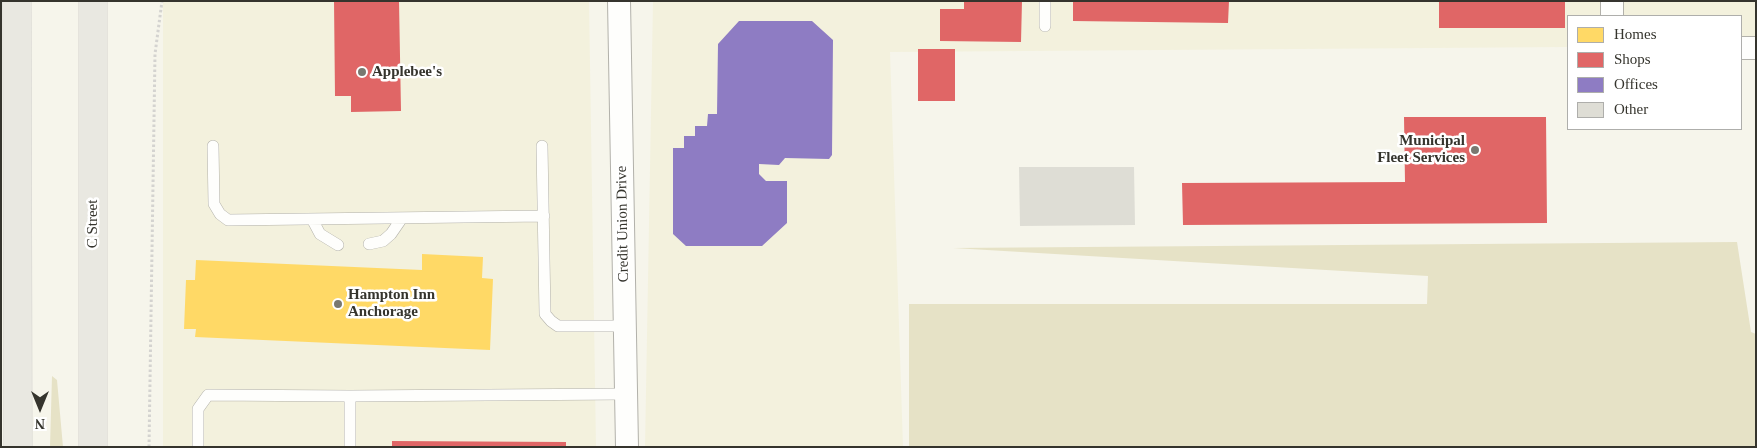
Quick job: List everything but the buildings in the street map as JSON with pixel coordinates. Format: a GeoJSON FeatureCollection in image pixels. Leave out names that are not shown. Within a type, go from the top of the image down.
{"type":"FeatureCollection","features":[{"type":"Feature","properties":{"kind":"main road"},"geometry":{"type":"LineString","coordinates":[[17,1],[18,447]]}},
{"type":"Feature","properties":{"kind":"main road","name":"C Street"},"geometry":{"type":"LineString","coordinates":[[92,1],[93,447]]}},
{"type":"Feature","properties":{"kind":"main road"},"geometry":{"type":"LineString","coordinates":[[92,40],[109,1]]}},
{"type":"Feature","properties":{"kind":"street","name":"Credit Union Drive"},"geometry":{"type":"LineString","coordinates":[[620,1],[627,447]]}},
{"type":"Feature","properties":{"kind":"street"},"geometry":{"type":"LineString","coordinates":[[1612,1],[1612,15]]}},
{"type":"Feature","properties":{"kind":"street"},"geometry":{"type":"LineString","coordinates":[[1742,48],[1756,48]]}},
{"type":"Feature","properties":{"kind":"lane"},"geometry":{"type":"LineString","coordinates":[[1045,1],[1045,26]]}},
{"type":"Feature","properties":{"kind":"lane"},"geometry":{"type":"LineString","coordinates":[[213,146],[214,204],[220,214],[228,220],[544,216]]}},
{"type":"Feature","properties":{"kind":"lane"},"geometry":{"type":"LineString","coordinates":[[542,146],[545,314],[558,326],[625,326]]}},
{"type":"Feature","properties":{"kind":"lane"},"geometry":{"type":"LineString","coordinates":[[369,244],[383,241],[402,218]]}},
{"type":"Feature","properties":{"kind":"lane"},"geometry":{"type":"LineString","coordinates":[[312,219],[320,234],[338,245]]}},
{"type":"Feature","properties":{"kind":"lane"},"geometry":{"type":"LineString","coordinates":[[198,447],[198,409],[208,395],[626,394]]}},
{"type":"Feature","properties":{"kind":"lane"},"geometry":{"type":"LineString","coordinates":[[350,396],[350,447]]}},
{"type":"Feature","properties":{"kind":"path"},"geometry":{"type":"LineString","coordinates":[[149,447],[155,54],[162,1]]}},
{"type":"Feature","properties":{"kind":"shaded area"},"geometry":{"type":"Polygon","coordinates":[[[163,1],[589,1],[596,447],[163,447],[163,1]]]}},
{"type":"Feature","properties":{"kind":"shaded area"},"geometry":{"type":"Polygon","coordinates":[[[653,1],[1756,1],[1756,42],[1742,42],[1742,15],[1567,15],[1567,47],[890,52],[903,447],[645,447],[653,1]]]}},
{"type":"Feature","properties":{"kind":"shaded area"},"geometry":{"type":"Polygon","coordinates":[[[1737,242],[1751,332],[1756,334],[1756,447],[909,447],[909,304],[1427,304],[1428,276],[953,248],[1737,242]]]}},
{"type":"Feature","properties":{"kind":"shaded area"},"geometry":{"type":"Polygon","coordinates":[[[52,376],[57,380],[63,447],[50,447],[52,376]]]}},
{"type":"Feature","properties":{"kind":"place","name":"Applebee's"},"geometry":{"type":"Point","coordinates":[362,72]}},
{"type":"Feature","properties":{"kind":"place","name":"Municipal Fleet Services"},"geometry":{"type":"Point","coordinates":[1475,150]}},
{"type":"Feature","properties":{"kind":"place","name":"Hampton Inn Anchorage"},"geometry":{"type":"Point","coordinates":[338,304]}}]}
